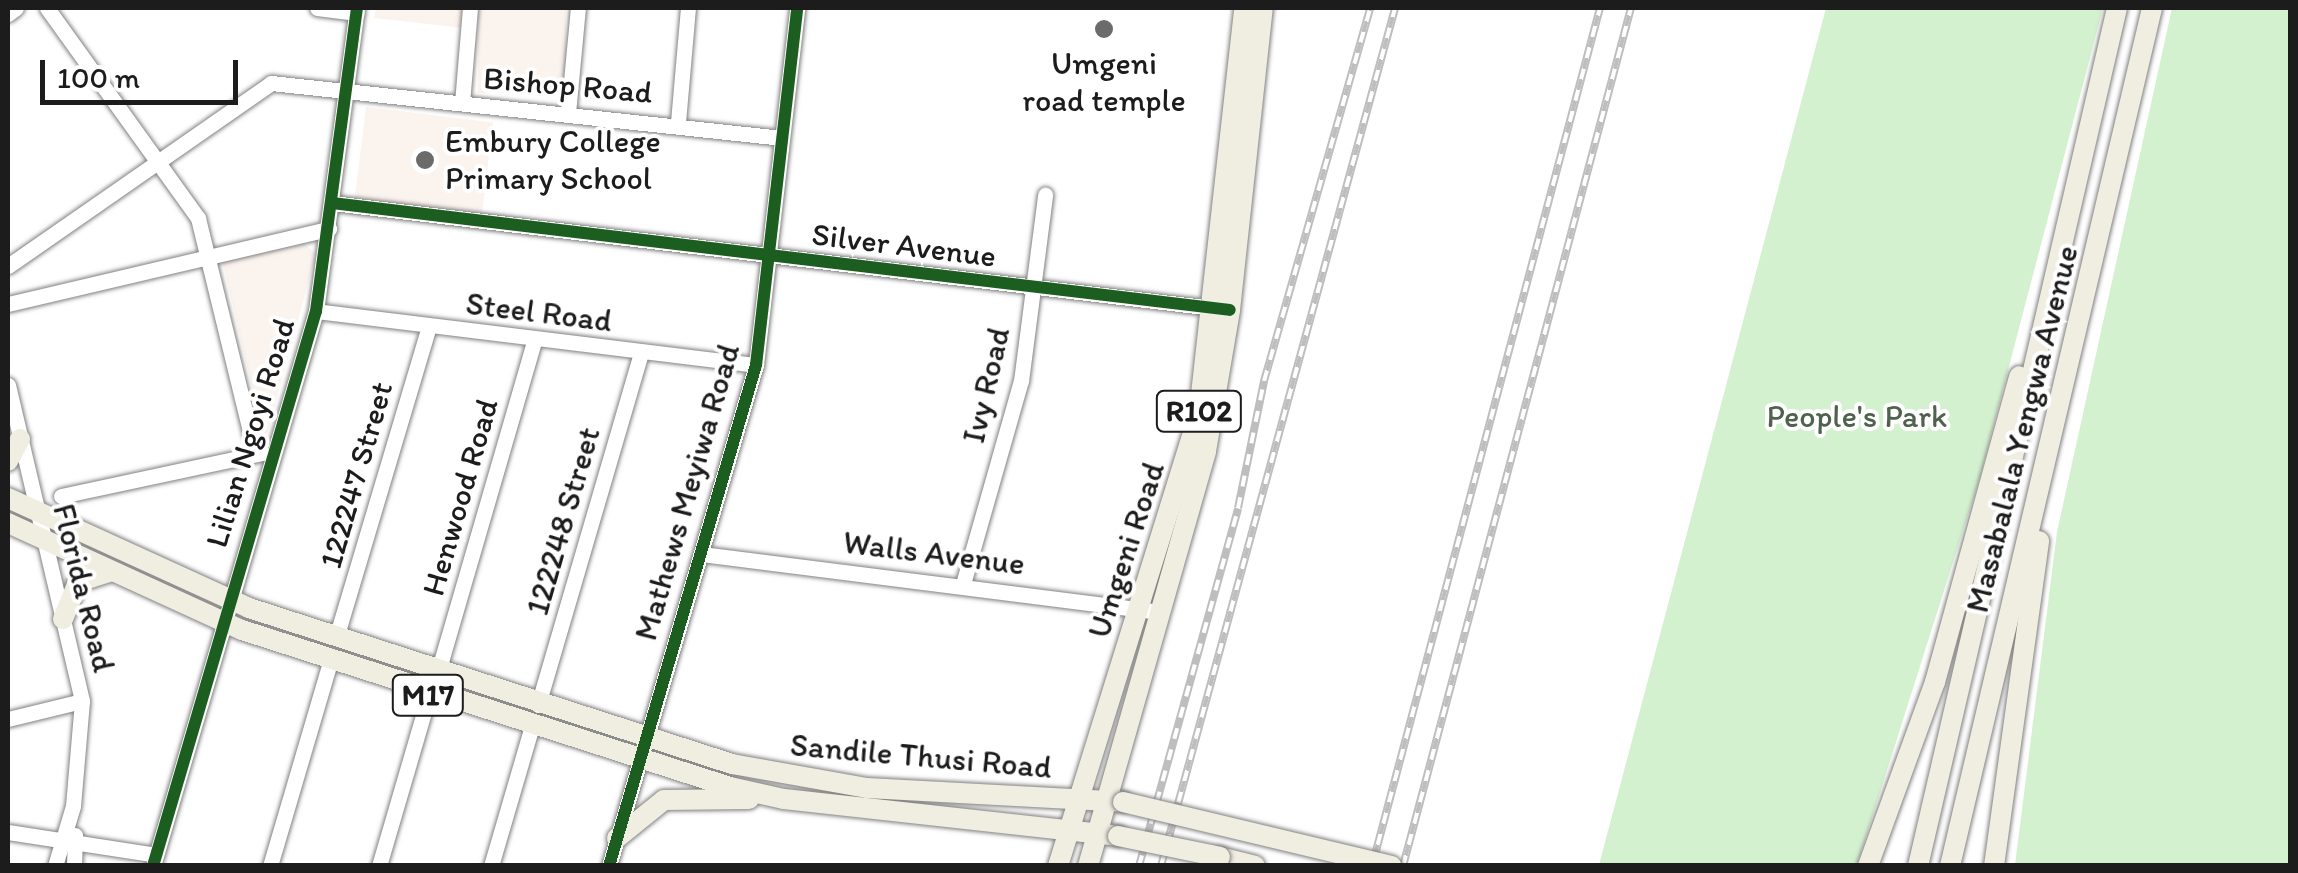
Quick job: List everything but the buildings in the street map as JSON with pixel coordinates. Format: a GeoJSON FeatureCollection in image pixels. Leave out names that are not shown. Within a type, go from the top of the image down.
{"type":"FeatureCollection","features":[{"type":"Feature","properties":{"kind":"main road","name":"Umgeni Road"},"geometry":{"type":"LineString","coordinates":[[1058,866],[1077,799],[1206,450],[1244,8]]}},
{"type":"Feature","properties":{"kind":"main road","name":"Umgeni Road"},"geometry":{"type":"LineString","coordinates":[[1221,309],[1263,8]]}},
{"type":"Feature","properties":{"kind":"main road","name":"Masabalala Yengwa Avenue"},"geometry":{"type":"LineString","coordinates":[[1918,866],[2117,8]]}},
{"type":"Feature","properties":{"kind":"main road","name":"Masabalala Yengwa Avenue"},"geometry":{"type":"LineString","coordinates":[[1950,866],[2152,8]]}},
{"type":"Feature","properties":{"kind":"main road"},"geometry":{"type":"LineString","coordinates":[[1868,866],[1935,682],[2068,214]]}},
{"type":"Feature","properties":{"kind":"main road"},"geometry":{"type":"LineString","coordinates":[[1994,865],[2028,595],[2082,314]]}},
{"type":"Feature","properties":{"kind":"main road"},"geometry":{"type":"LineString","coordinates":[[8,461],[20,439]]}},
{"type":"Feature","properties":{"kind":"main road","name":"Sandile Thusi Road"},"geometry":{"type":"LineString","coordinates":[[8,498],[228,599],[538,705],[640,749],[770,797],[1108,835],[1254,866]]}},
{"type":"Feature","properties":{"kind":"main road","name":"Sandile Thusi Road"},"geometry":{"type":"LineString","coordinates":[[8,523],[222,622],[430,696],[532,726],[836,784],[1114,801],[1392,866]]}},
{"type":"Feature","properties":{"kind":"main road"},"geometry":{"type":"LineString","coordinates":[[64,619],[78,582],[113,571]]}},
{"type":"Feature","properties":{"kind":"main road","name":"Umgeni Road"},"geometry":{"type":"LineString","coordinates":[[1088,866],[1108,835],[1150,610]]}},
{"type":"Feature","properties":{"kind":"main road"},"geometry":{"type":"LineString","coordinates":[[618,838],[664,800],[770,797]]}},
{"type":"Feature","properties":{"kind":"street"},"geometry":{"type":"LineString","coordinates":[[8,14],[16,8]]}},
{"type":"Feature","properties":{"kind":"street"},"geometry":{"type":"LineString","coordinates":[[48,8],[198,218],[263,453],[62,496]]}},
{"type":"Feature","properties":{"kind":"street"},"geometry":{"type":"LineString","coordinates":[[317,8],[357,10]]}},
{"type":"Feature","properties":{"kind":"street"},"geometry":{"type":"LineString","coordinates":[[462,102],[470,8]]}},
{"type":"Feature","properties":{"kind":"street"},"geometry":{"type":"LineString","coordinates":[[568,113],[578,8]]}},
{"type":"Feature","properties":{"kind":"street"},"geometry":{"type":"LineString","coordinates":[[678,122],[688,8]]}},
{"type":"Feature","properties":{"kind":"street","name":"Mathews Meyiwa Road"},"geometry":{"type":"LineString","coordinates":[[610,866],[640,749],[756,365],[797,8]]}},
{"type":"Feature","properties":{"kind":"street","name":"Lilian Ngoyi Road"},"geometry":{"type":"LineString","coordinates":[[154,860],[222,622],[263,453],[316,311],[349,91],[357,10]]}},
{"type":"Feature","properties":{"kind":"street","name":"Bishop Road"},"geometry":{"type":"LineString","coordinates":[[8,266],[272,83],[678,122],[782,138]]}},
{"type":"Feature","properties":{"kind":"street","name":"Ivy Road"},"geometry":{"type":"LineString","coordinates":[[962,584],[1021,381],[1045,195]]}},
{"type":"Feature","properties":{"kind":"street","name":"Silver Avenue"},"geometry":{"type":"LineString","coordinates":[[332,203],[1221,309]]}},
{"type":"Feature","properties":{"kind":"street"},"geometry":{"type":"LineString","coordinates":[[8,304],[329,229]]}},
{"type":"Feature","properties":{"kind":"street","name":"Steel Road"},"geometry":{"type":"LineString","coordinates":[[316,311],[756,365]]}},
{"type":"Feature","properties":{"kind":"street","name":"122247 Street"},"geometry":{"type":"LineString","coordinates":[[336,638],[429,326]]}},
{"type":"Feature","properties":{"kind":"street","name":"Henwood Road"},"geometry":{"type":"LineString","coordinates":[[438,672],[535,339]]}},
{"type":"Feature","properties":{"kind":"street","name":"122248 Street"},"geometry":{"type":"LineString","coordinates":[[538,705],[641,352]]}},
{"type":"Feature","properties":{"kind":"street","name":"Florida Road"},"geometry":{"type":"LineString","coordinates":[[8,385],[82,701],[68,842],[56,866]]}},
{"type":"Feature","properties":{"kind":"street","name":"Walls Avenue"},"geometry":{"type":"LineString","coordinates":[[702,554],[1150,610]]}},
{"type":"Feature","properties":{"kind":"street"},"geometry":{"type":"LineString","coordinates":[[270,866],[330,662]]}},
{"type":"Feature","properties":{"kind":"street"},"geometry":{"type":"LineString","coordinates":[[379,866],[430,696]]}},
{"type":"Feature","properties":{"kind":"street"},"geometry":{"type":"LineString","coordinates":[[8,718],[82,701]]}},
{"type":"Feature","properties":{"kind":"street"},"geometry":{"type":"LineString","coordinates":[[491,866],[532,726]]}},
{"type":"Feature","properties":{"kind":"street"},"geometry":{"type":"LineString","coordinates":[[8,832],[154,860]]}},
{"type":"Feature","properties":{"kind":"street","name":"Florida Road"},"geometry":{"type":"LineString","coordinates":[[68,842],[74,866]]}},
{"type":"Feature","properties":{"kind":"shaded area"},"geometry":{"type":"Polygon","coordinates":[[[376,8],[466,8],[463,28],[374,18],[376,8]]]}},
{"type":"Feature","properties":{"kind":"shaded area"},"geometry":{"type":"Polygon","coordinates":[[[478,8],[566,8],[566,93],[478,93],[478,8]]]}},
{"type":"Feature","properties":{"kind":"shaded area","name":"Embury College Primary School"},"geometry":{"type":"Polygon","coordinates":[[[366,107],[493,123],[482,213],[355,197],[366,107]]]}},
{"type":"Feature","properties":{"kind":"shaded area"},"geometry":{"type":"Polygon","coordinates":[[[301,241],[316,254],[265,442],[222,260],[301,241]]]}},
{"type":"Feature","properties":{"kind":"green space","name":"People's Park"},"geometry":{"type":"Polygon","coordinates":[[[1826,8],[2103,8],[1980,477],[1857,865],[1599,865],[1826,8]]]}},
{"type":"Feature","properties":{"kind":"green space"},"geometry":{"type":"Polygon","coordinates":[[[2172,8],[2290,8],[2289,866],[2015,865],[2057,532],[2172,8]]]}},
{"type":"Feature","properties":{"kind":"railway"},"geometry":{"type":"LineString","coordinates":[[1139,866],[1238,508],[1264,381],[1370,8]]}},
{"type":"Feature","properties":{"kind":"railway"},"geometry":{"type":"LineString","coordinates":[[1161,866],[1395,8]]}},
{"type":"Feature","properties":{"kind":"railway"},"geometry":{"type":"LineString","coordinates":[[1372,866],[1600,8]]}},
{"type":"Feature","properties":{"kind":"railway"},"geometry":{"type":"LineString","coordinates":[[1403,866],[1631,8]]}},
{"type":"Feature","properties":{"kind":"cycle path"},"geometry":{"type":"LineString","coordinates":[[153,866],[316,311],[357,8]]}},
{"type":"Feature","properties":{"kind":"cycle path"},"geometry":{"type":"LineString","coordinates":[[609,866],[756,365],[797,8]]}},
{"type":"Feature","properties":{"kind":"cycle path"},"geometry":{"type":"LineString","coordinates":[[332,203],[1230,310]]}},
{"type":"Feature","properties":{"kind":"place","name":"Umgeni road temple"},"geometry":{"type":"Point","coordinates":[1104,29]}},
{"type":"Feature","properties":{"kind":"place","name":"Embury College Primary School"},"geometry":{"type":"Point","coordinates":[425,160]}}]}
